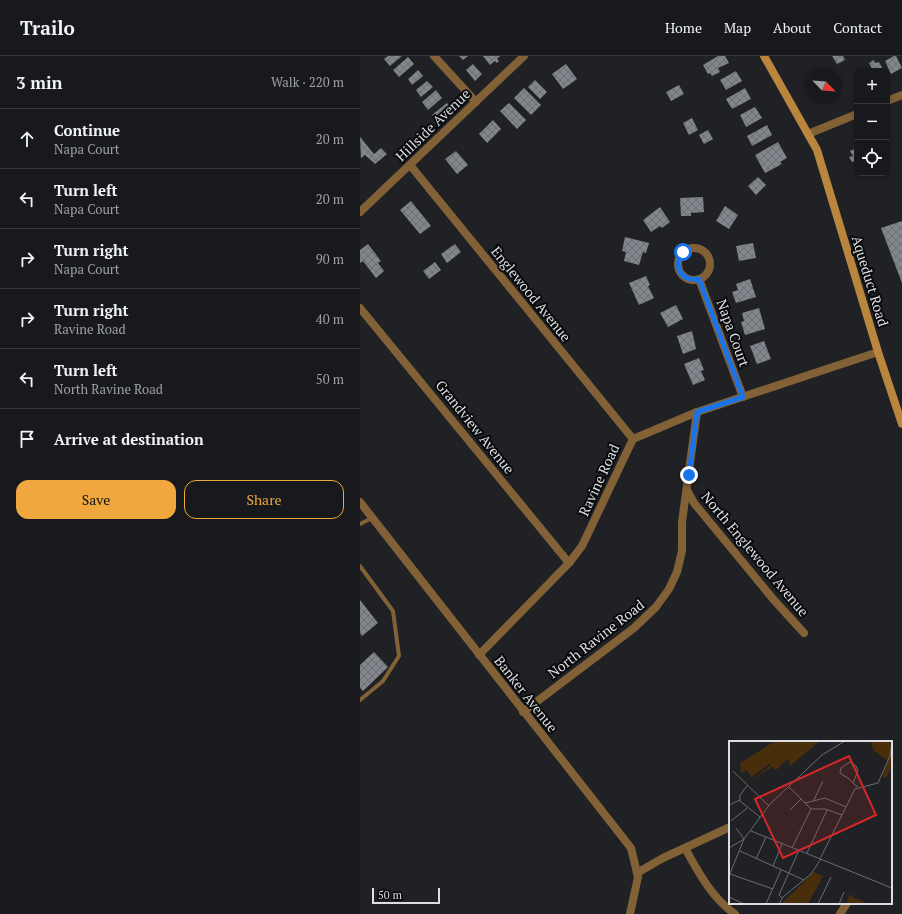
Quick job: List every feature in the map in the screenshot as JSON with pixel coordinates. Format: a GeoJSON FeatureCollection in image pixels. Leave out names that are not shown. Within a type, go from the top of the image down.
{"type":"FeatureCollection","features":[{"type":"Feature","properties":{"kind":"street"},"geometry":{"type":"LineString","coordinates":[[434,56],[476,102]]}},
{"type":"Feature","properties":{"kind":"street","name":"Hillside Avenue"},"geometry":{"type":"LineString","coordinates":[[362,207],[410,165],[524,56]]}},
{"type":"Feature","properties":{"kind":"street","name":"Aqueduct Road"},"geometry":{"type":"LineString","coordinates":[[764,56],[815,146],[878,352],[902,424]]}},
{"type":"Feature","properties":{"kind":"street"},"geometry":{"type":"LineString","coordinates":[[890,100],[902,95]]}},
{"type":"Feature","properties":{"kind":"street"},"geometry":{"type":"LineString","coordinates":[[808,134],[854,115]]}},
{"type":"Feature","properties":{"kind":"street","name":"Englewood Avenue"},"geometry":{"type":"LineString","coordinates":[[410,165],[632,439]]}},
{"type":"Feature","properties":{"kind":"street","name":"Napa Court"},"geometry":{"type":"LineString","coordinates":[[699,279],[743,397]]}},
{"type":"Feature","properties":{"kind":"street","name":"Grandview Avenue"},"geometry":{"type":"LineString","coordinates":[[360,308],[569,563]]}},
{"type":"Feature","properties":{"kind":"street","name":"Ravine Road"},"geometry":{"type":"LineString","coordinates":[[479,655],[569,563],[582,546],[632,439],[697,412],[878,352]]}},
{"type":"Feature","properties":{"kind":"street","name":"North Ravine Road"},"geometry":{"type":"LineString","coordinates":[[523,712],[634,628],[656,607],[669,588],[677,572],[682,551],[682,522],[697,412]]}},
{"type":"Feature","properties":{"kind":"street","name":"North Englewood Avenue"},"geometry":{"type":"LineString","coordinates":[[687,490],[694,503],[773,599],[804,633]]}},
{"type":"Feature","properties":{"kind":"street","name":"Banker Avenue"},"geometry":{"type":"LineString","coordinates":[[360,502],[631,848],[638,877],[630,914]]}},
{"type":"Feature","properties":{"kind":"street"},"geometry":{"type":"LineString","coordinates":[[637,873],[729,827]]}},
{"type":"Feature","properties":{"kind":"street"},"geometry":{"type":"LineString","coordinates":[[685,848],[702,879],[726,908],[735,914]]}},
{"type":"Feature","properties":{"kind":"street"},"geometry":{"type":"LineString","coordinates":[[840,914],[846,904]]}},
{"type":"Feature","properties":{"kind":"lane"},"geometry":{"type":"LineString","coordinates":[[360,524],[372,517]]}},
{"type":"Feature","properties":{"kind":"lane"},"geometry":{"type":"LineString","coordinates":[[360,566],[393,611],[399,656],[383,681],[360,700]]}},
{"type":"Feature","properties":{"kind":"building"},"geometry":{"type":"Polygon","coordinates":[[[388,56],[402,56],[390,66],[384,59],[388,56]]]}},
{"type":"Feature","properties":{"kind":"building"},"geometry":{"type":"Polygon","coordinates":[[[459,56],[468,56],[463,60],[459,56]]]}},
{"type":"Feature","properties":{"kind":"building"},"geometry":{"type":"Polygon","coordinates":[[[483,56],[500,56],[497,59],[499,61],[497,63],[495,61],[490,65],[483,56]]]}},
{"type":"Feature","properties":{"kind":"building"},"geometry":{"type":"Polygon","coordinates":[[[718,56],[725,56],[729,63],[718,68],[720,72],[712,76],[710,73],[708,74],[703,65],[718,56]]]}},
{"type":"Feature","properties":{"kind":"building"},"geometry":{"type":"Polygon","coordinates":[[[832,56],[843,56],[845,60],[837,64],[832,56]]]}},
{"type":"Feature","properties":{"kind":"building"},"geometry":{"type":"Polygon","coordinates":[[[896,56],[902,68],[891,74],[890,68],[888,68],[885,61],[896,56]]]}},
{"type":"Feature","properties":{"kind":"building"},"geometry":{"type":"Polygon","coordinates":[[[408,57],[414,64],[399,77],[393,70],[408,57]]]}},
{"type":"Feature","properties":{"kind":"building"},"geometry":{"type":"Polygon","coordinates":[[[874,60],[875,63],[879,62],[882,68],[872,68],[869,63],[874,60]]]}},
{"type":"Feature","properties":{"kind":"building"},"geometry":{"type":"Polygon","coordinates":[[[473,64],[482,74],[475,81],[466,70],[473,64]]]}},
{"type":"Feature","properties":{"kind":"building"},"geometry":{"type":"Polygon","coordinates":[[[566,64],[577,79],[563,89],[552,74],[566,64]]]}},
{"type":"Feature","properties":{"kind":"building"},"geometry":{"type":"Polygon","coordinates":[[[418,70],[423,76],[412,85],[408,79],[418,70]]]}},
{"type":"Feature","properties":{"kind":"building"},"geometry":{"type":"Polygon","coordinates":[[[736,71],[742,81],[726,90],[720,80],[736,71]]]}},
{"type":"Feature","properties":{"kind":"building"},"geometry":{"type":"Polygon","coordinates":[[[535,80],[547,92],[540,99],[528,87],[535,80]]]}},
{"type":"Feature","properties":{"kind":"building"},"geometry":{"type":"Polygon","coordinates":[[[427,81],[433,87],[421,97],[416,90],[427,81]]]}},
{"type":"Feature","properties":{"kind":"building"},"geometry":{"type":"Polygon","coordinates":[[[679,85],[684,94],[671,101],[666,92],[679,85]]]}},
{"type":"Feature","properties":{"kind":"building"},"geometry":{"type":"Polygon","coordinates":[[[524,88],[541,105],[531,115],[514,98],[524,88]]]}},
{"type":"Feature","properties":{"kind":"building"},"geometry":{"type":"Polygon","coordinates":[[[745,88],[751,99],[732,109],[726,99],[745,88]]]}},
{"type":"Feature","properties":{"kind":"building"},"geometry":{"type":"Polygon","coordinates":[[[436,90],[442,98],[428,110],[422,102],[436,90]]]}},
{"type":"Feature","properties":{"kind":"building"},"geometry":{"type":"Polygon","coordinates":[[[447,103],[453,110],[439,122],[432,115],[447,103]]]}},
{"type":"Feature","properties":{"kind":"building"},"geometry":{"type":"Polygon","coordinates":[[[509,103],[526,120],[517,129],[500,111],[509,103]]]}},
{"type":"Feature","properties":{"kind":"building"},"geometry":{"type":"Polygon","coordinates":[[[755,107],[762,118],[746,127],[740,115],[755,107]]]}},
{"type":"Feature","properties":{"kind":"building"},"geometry":{"type":"Polygon","coordinates":[[[692,118],[698,130],[689,135],[683,123],[692,118]]]}},
{"type":"Feature","properties":{"kind":"building"},"geometry":{"type":"Polygon","coordinates":[[[493,120],[501,129],[487,143],[479,134],[493,120]]]}},
{"type":"Feature","properties":{"kind":"building"},"geometry":{"type":"Polygon","coordinates":[[[767,125],[772,135],[752,146],[747,136],[767,125]]]}},
{"type":"Feature","properties":{"kind":"building"},"geometry":{"type":"Polygon","coordinates":[[[708,130],[713,139],[704,144],[699,135],[708,130]]]}},
{"type":"Feature","properties":{"kind":"building"},"geometry":{"type":"Polygon","coordinates":[[[360,137],[374,154],[381,148],[387,154],[375,164],[365,155],[361,158],[360,137]]]}},
{"type":"Feature","properties":{"kind":"building"},"geometry":{"type":"Polygon","coordinates":[[[778,142],[787,158],[780,162],[782,164],[765,173],[755,155],[778,142]]]}},
{"type":"Feature","properties":{"kind":"building"},"geometry":{"type":"Polygon","coordinates":[[[854,149],[854,161],[852,162],[849,157],[853,156],[850,151],[854,149]]]}},
{"type":"Feature","properties":{"kind":"building"},"geometry":{"type":"Polygon","coordinates":[[[456,151],[468,165],[457,174],[445,159],[456,151]]]}},
{"type":"Feature","properties":{"kind":"building"},"geometry":{"type":"Polygon","coordinates":[[[758,177],[766,185],[756,195],[748,186],[758,177]]]}},
{"type":"Feature","properties":{"kind":"building"},"geometry":{"type":"Polygon","coordinates":[[[703,197],[704,212],[691,213],[691,216],[681,216],[680,198],[703,197]]]}},
{"type":"Feature","properties":{"kind":"building"},"geometry":{"type":"Polygon","coordinates":[[[411,201],[431,226],[420,234],[400,210],[411,201]]]}},
{"type":"Feature","properties":{"kind":"building"},"geometry":{"type":"Polygon","coordinates":[[[725,206],[738,215],[729,229],[716,221],[725,206]]]}},
{"type":"Feature","properties":{"kind":"building"},"geometry":{"type":"Polygon","coordinates":[[[660,207],[670,222],[662,228],[660,226],[651,232],[643,220],[660,207]]]}},
{"type":"Feature","properties":{"kind":"building"},"geometry":{"type":"Polygon","coordinates":[[[902,221],[902,283],[881,228],[902,221]]]}},
{"type":"Feature","properties":{"kind":"building"},"geometry":{"type":"Polygon","coordinates":[[[625,237],[649,243],[646,253],[643,252],[639,265],[624,261],[626,252],[622,251],[625,237]]]}},
{"type":"Feature","properties":{"kind":"building"},"geometry":{"type":"Polygon","coordinates":[[[753,243],[756,258],[739,261],[736,246],[753,243]]]}},
{"type":"Feature","properties":{"kind":"building"},"geometry":{"type":"Polygon","coordinates":[[[368,244],[381,261],[378,263],[384,271],[376,278],[363,261],[361,263],[360,262],[360,250],[368,244]]]}},
{"type":"Feature","properties":{"kind":"building"},"geometry":{"type":"Polygon","coordinates":[[[455,244],[461,252],[447,263],[441,254],[455,244]]]}},
{"type":"Feature","properties":{"kind":"building"},"geometry":{"type":"Polygon","coordinates":[[[435,262],[441,270],[429,279],[423,271],[435,262]]]}},
{"type":"Feature","properties":{"kind":"building"},"geometry":{"type":"Polygon","coordinates":[[[646,276],[650,285],[648,286],[654,298],[639,305],[629,283],[646,276]]]}},
{"type":"Feature","properties":{"kind":"building"},"geometry":{"type":"Polygon","coordinates":[[[750,279],[756,297],[736,303],[732,292],[738,290],[736,284],[750,279]]]}},
{"type":"Feature","properties":{"kind":"building"},"geometry":{"type":"Polygon","coordinates":[[[676,305],[683,319],[668,327],[660,313],[676,305]]]}},
{"type":"Feature","properties":{"kind":"building"},"geometry":{"type":"Polygon","coordinates":[[[759,308],[765,329],[745,335],[741,322],[744,321],[742,313],[759,308]]]}},
{"type":"Feature","properties":{"kind":"building"},"geometry":{"type":"Polygon","coordinates":[[[692,331],[696,349],[683,354],[677,336],[692,331]]]}},
{"type":"Feature","properties":{"kind":"building"},"geometry":{"type":"Polygon","coordinates":[[[764,341],[771,359],[757,364],[750,346],[764,341]]]}},
{"type":"Feature","properties":{"kind":"building"},"geometry":{"type":"Polygon","coordinates":[[[699,358],[704,370],[701,371],[705,380],[693,385],[684,364],[699,358]]]}},
{"type":"Feature","properties":{"kind":"building"},"geometry":{"type":"Polygon","coordinates":[[[360,600],[378,623],[362,636],[360,633],[360,600]]]}},
{"type":"Feature","properties":{"kind":"building"},"geometry":{"type":"Polygon","coordinates":[[[374,652],[388,667],[363,691],[360,688],[360,665],[374,652]]]}},
{"type":"Feature","properties":{"kind":"route"},"geometry":{"type":"LineString","coordinates":[[683,252],[678,261],[680,272],[688,279],[699,279],[743,397],[697,412],[689,475]]}}]}
